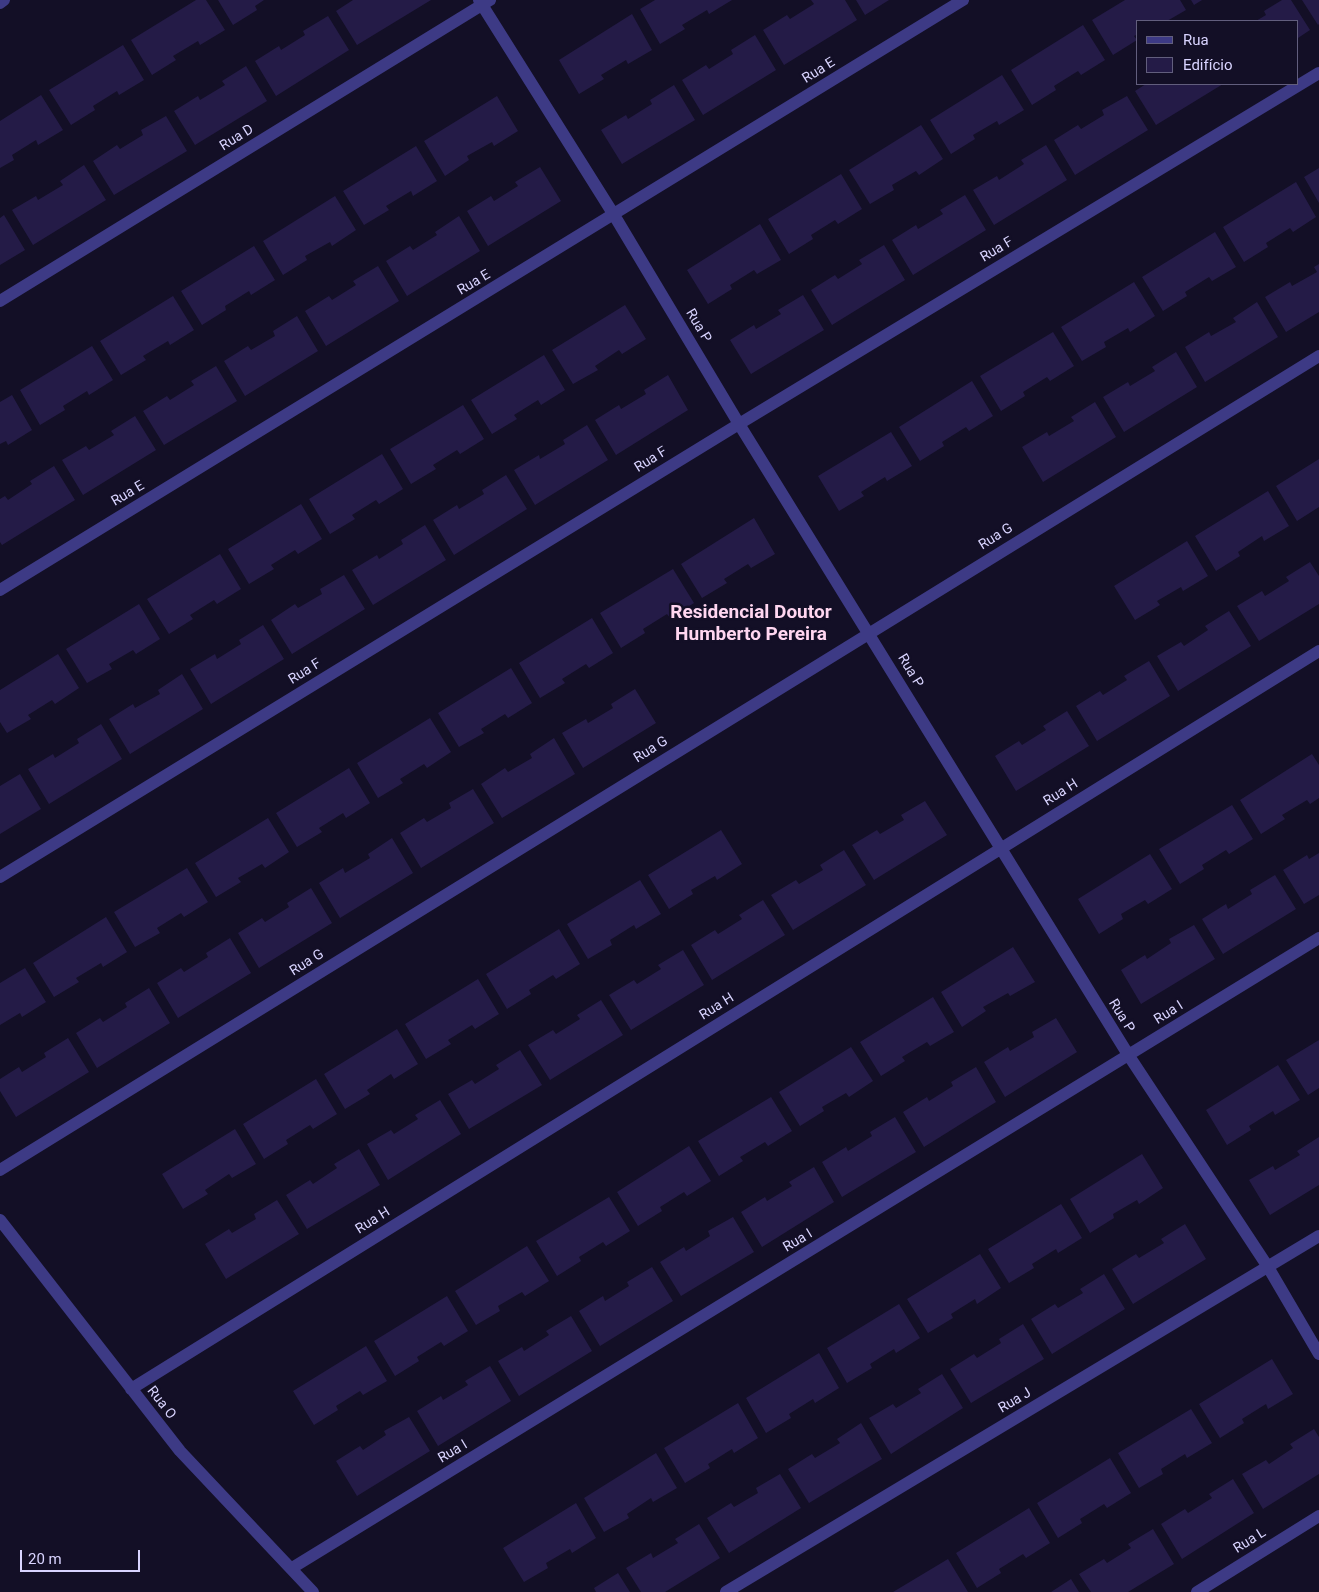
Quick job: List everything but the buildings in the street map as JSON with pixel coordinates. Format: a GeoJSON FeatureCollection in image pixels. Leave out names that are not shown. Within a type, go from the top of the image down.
{"type":"FeatureCollection","features":[{"type":"Feature","properties":{"kind":"street"},"geometry":{"type":"LineString","coordinates":[[0,3],[4,0]]}},
{"type":"Feature","properties":{"kind":"street","name":"Rua E"},"geometry":{"type":"LineString","coordinates":[[0,590],[614,216],[963,0]]}},
{"type":"Feature","properties":{"kind":"street","name":"Rua P"},"geometry":{"type":"LineString","coordinates":[[484,2],[739,424],[1128,1056],[1268,1268],[1319,1354]]}},
{"type":"Feature","properties":{"kind":"street","name":"Rua D"},"geometry":{"type":"LineString","coordinates":[[0,301],[484,2]]}},
{"type":"Feature","properties":{"kind":"street","name":"Rua F"},"geometry":{"type":"LineString","coordinates":[[0,877],[739,424],[1319,73]]}},
{"type":"Feature","properties":{"kind":"street","name":"Rua G"},"geometry":{"type":"LineString","coordinates":[[0,1170],[1319,356]]}},
{"type":"Feature","properties":{"kind":"street","name":"Rua H"},"geometry":{"type":"LineString","coordinates":[[132,1389],[1319,651]]}},
{"type":"Feature","properties":{"kind":"street","name":"Rua I"},"geometry":{"type":"LineString","coordinates":[[292,1568],[1319,938]]}},
{"type":"Feature","properties":{"kind":"street","name":"Rua O"},"geometry":{"type":"LineString","coordinates":[[0,1220],[180,1451],[313,1592]]}},
{"type":"Feature","properties":{"kind":"street","name":"Rua J"},"geometry":{"type":"LineString","coordinates":[[726,1592],[1319,1236]]}},
{"type":"Feature","properties":{"kind":"street","name":"Rua L"},"geometry":{"type":"LineString","coordinates":[[1197,1592],[1319,1516]]}},
{"type":"Feature","properties":{"kind":"district","name":"Residencial Doutor Humberto Pereira"},"geometry":{"type":"Point","coordinates":[751,624]}}]}
